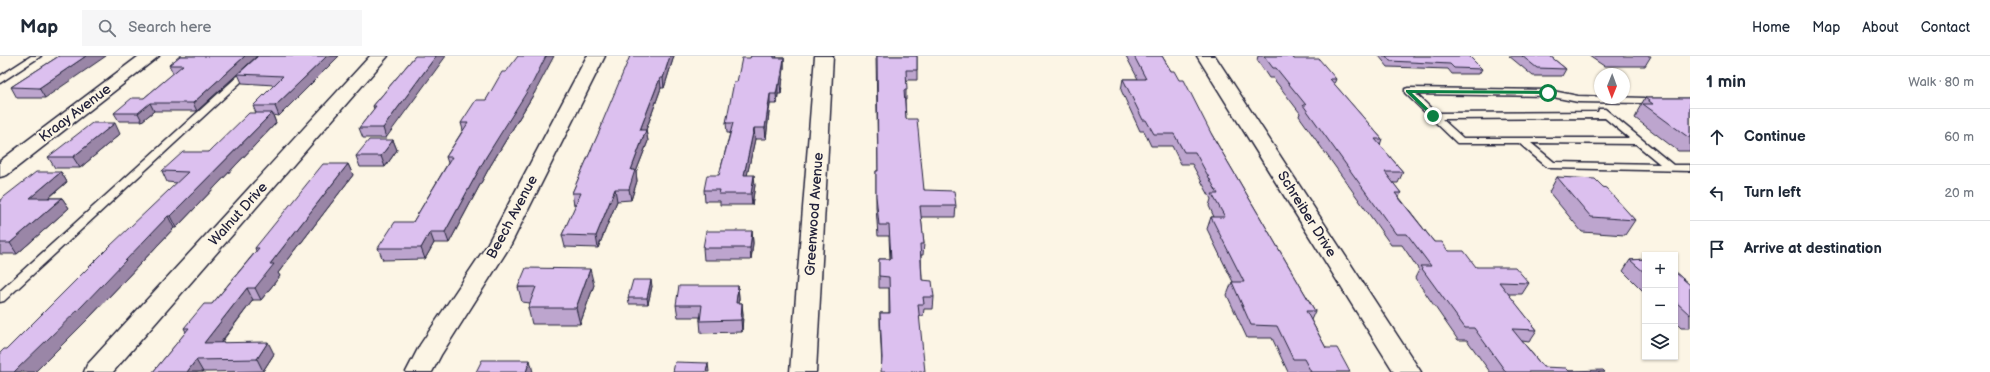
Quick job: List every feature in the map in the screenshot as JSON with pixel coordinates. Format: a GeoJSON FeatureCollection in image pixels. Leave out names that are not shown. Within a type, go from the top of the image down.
{"type":"FeatureCollection","features":[{"type":"Feature","properties":{"kind":"street","name":"Kraay Avenue"},"geometry":{"type":"LineString","coordinates":[[0,171],[150,56]]}},
{"type":"Feature","properties":{"kind":"street","name":"Walnut Drive"},"geometry":{"type":"LineString","coordinates":[[97,372],[379,56]]}},
{"type":"Feature","properties":{"kind":"street","name":"Beech Avenue"},"geometry":{"type":"LineString","coordinates":[[419,372],[429,352],[498,246],[596,56]]}},
{"type":"Feature","properties":{"kind":"street","name":"Greenwood Avenue"},"geometry":{"type":"LineString","coordinates":[[803,372],[824,56]]}},
{"type":"Feature","properties":{"kind":"street","name":"Schreiber Drive"},"geometry":{"type":"LineString","coordinates":[[1206,56],[1408,372]]}},
{"type":"Feature","properties":{"kind":"lane"},"geometry":{"type":"LineString","coordinates":[[0,80],[37,56]]}},
{"type":"Feature","properties":{"kind":"lane"},"geometry":{"type":"LineString","coordinates":[[0,298],[265,56]]}},
{"type":"Feature","properties":{"kind":"lane"},"geometry":{"type":"LineString","coordinates":[[1639,141],[1460,141],[1408,91],[1548,93],[1578,99],[1641,100]]}},
{"type":"Feature","properties":{"kind":"lane"},"geometry":{"type":"LineString","coordinates":[[1588,99],[1671,168]]}},
{"type":"Feature","properties":{"kind":"lane"},"geometry":{"type":"LineString","coordinates":[[1433,116],[1607,115]]}},
{"type":"Feature","properties":{"kind":"lane"},"geometry":{"type":"LineString","coordinates":[[1522,140],[1551,165],[1690,168]]}},
{"type":"Feature","properties":{"kind":"building"},"geometry":{"type":"Polygon","coordinates":[[[59,56],[86,56],[39,88],[11,87],[59,56]]]}},
{"type":"Feature","properties":{"kind":"building"},"geometry":{"type":"Polygon","coordinates":[[[180,56],[245,56],[193,103],[150,103],[138,113],[114,113],[132,98],[144,98],[183,65],[169,65],[180,56]]]}},
{"type":"Feature","properties":{"kind":"building"},"geometry":{"type":"Polygon","coordinates":[[[258,56],[327,56],[275,106],[253,106],[283,76],[238,74],[258,56]]]}},
{"type":"Feature","properties":{"kind":"building"},"geometry":{"type":"Polygon","coordinates":[[[415,56],[436,56],[383,128],[359,128],[376,106],[373,106],[415,56]]]}},
{"type":"Feature","properties":{"kind":"building"},"geometry":{"type":"Polygon","coordinates":[[[518,56],[546,56],[533,82],[486,157],[445,232],[430,232],[421,248],[378,248],[395,222],[413,222],[452,157],[446,157],[468,123],[461,123],[476,100],[486,100],[502,72],[506,72],[518,56]]]}},
{"type":"Feature","properties":{"kind":"building"},"geometry":{"type":"Polygon","coordinates":[[[630,56],[670,56],[663,78],[660,78],[640,130],[646,130],[631,170],[635,170],[629,189],[615,189],[596,236],[562,235],[581,193],[572,193],[603,123],[630,56]]]}},
{"type":"Feature","properties":{"kind":"building"},"geometry":{"type":"Polygon","coordinates":[[[751,56],[774,56],[774,58],[784,58],[780,84],[778,84],[776,94],[770,94],[765,128],[754,128],[744,175],[754,175],[751,194],[719,194],[720,190],[704,190],[707,175],[719,175],[733,123],[726,123],[734,82],[737,82],[742,58],[750,58],[751,56]]]}},
{"type":"Feature","properties":{"kind":"building"},"geometry":{"type":"Polygon","coordinates":[[[877,56],[917,56],[917,70],[906,70],[907,90],[904,90],[906,119],[917,119],[924,190],[954,191],[956,206],[920,206],[924,244],[920,244],[922,280],[932,281],[934,297],[923,297],[924,304],[918,304],[925,372],[881,372],[882,358],[880,313],[890,313],[889,277],[879,276],[879,259],[891,259],[889,225],[879,225],[876,196],[876,171],[878,171],[877,56]]]}},
{"type":"Feature","properties":{"kind":"building"},"geometry":{"type":"Polygon","coordinates":[[[1134,56],[1162,56],[1171,71],[1174,71],[1179,80],[1184,80],[1212,135],[1315,311],[1306,311],[1326,348],[1337,348],[1350,372],[1311,372],[1304,359],[1293,359],[1277,326],[1251,325],[1232,282],[1244,282],[1211,217],[1225,217],[1212,194],[1218,194],[1195,152],[1184,152],[1174,134],[1154,134],[1146,120],[1143,120],[1123,79],[1146,79],[1134,56]]]}},
{"type":"Feature","properties":{"kind":"building"},"geometry":{"type":"Polygon","coordinates":[[[1264,56],[1292,56],[1294,59],[1319,59],[1336,79],[1330,79],[1382,139],[1375,139],[1403,172],[1385,172],[1401,193],[1395,193],[1434,242],[1442,242],[1448,251],[1464,251],[1476,267],[1515,267],[1529,283],[1499,282],[1537,330],[1512,329],[1543,367],[1566,368],[1569,371],[1603,370],[1605,372],[1506,372],[1474,328],[1465,328],[1420,266],[1431,266],[1407,234],[1396,234],[1303,105],[1306,105],[1276,68],[1273,68],[1264,56]]]}},
{"type":"Feature","properties":{"kind":"building"},"geometry":{"type":"Polygon","coordinates":[[[1386,56],[1469,56],[1482,69],[1454,68],[1450,64],[1390,61],[1386,56]]]}},
{"type":"Feature","properties":{"kind":"building"},"geometry":{"type":"Polygon","coordinates":[[[1522,56],[1550,56],[1566,69],[1537,68],[1522,56]]]}},
{"type":"Feature","properties":{"kind":"building"},"geometry":{"type":"Polygon","coordinates":[[[1645,98],[1690,98],[1690,137],[1643,104],[1653,104],[1645,98]]]}},
{"type":"Feature","properties":{"kind":"building"},"geometry":{"type":"Polygon","coordinates":[[[249,113],[272,113],[170,216],[168,216],[82,306],[14,372],[0,372],[0,353],[4,349],[7,349],[110,246],[188,172],[162,171],[183,152],[209,152],[249,113]]]}},
{"type":"Feature","properties":{"kind":"building"},"geometry":{"type":"Polygon","coordinates":[[[92,123],[115,123],[73,157],[48,157],[92,123]]]}},
{"type":"Feature","properties":{"kind":"building"},"geometry":{"type":"Polygon","coordinates":[[[369,140],[393,140],[381,156],[356,156],[369,140]]]}},
{"type":"Feature","properties":{"kind":"building"},"geometry":{"type":"Polygon","coordinates":[[[323,164],[348,164],[270,264],[274,264],[255,288],[247,288],[204,343],[268,342],[257,359],[196,360],[187,372],[153,372],[189,328],[184,328],[204,304],[212,304],[259,248],[255,248],[323,164]]]}},
{"type":"Feature","properties":{"kind":"building"},"geometry":{"type":"Polygon","coordinates":[[[36,172],[61,172],[30,198],[62,198],[10,243],[0,243],[0,200],[36,172]]]}},
{"type":"Feature","properties":{"kind":"building"},"geometry":{"type":"Polygon","coordinates":[[[1557,177],[1595,179],[1606,188],[1635,220],[1591,217],[1557,177]]]}},
{"type":"Feature","properties":{"kind":"building"},"geometry":{"type":"Polygon","coordinates":[[[706,231],[752,231],[750,248],[703,248],[706,231]]]}},
{"type":"Feature","properties":{"kind":"building"},"geometry":{"type":"Polygon","coordinates":[[[1642,259],[1642,270],[1630,260],[1642,259]]]}},
{"type":"Feature","properties":{"kind":"building"},"geometry":{"type":"Polygon","coordinates":[[[526,268],[590,269],[576,308],[528,308],[536,287],[518,287],[526,268]]]}},
{"type":"Feature","properties":{"kind":"building"},"geometry":{"type":"Polygon","coordinates":[[[1678,275],[1690,285],[1690,315],[1678,304],[1678,275]]]}},
{"type":"Feature","properties":{"kind":"building"},"geometry":{"type":"Polygon","coordinates":[[[633,280],[651,280],[647,298],[628,298],[633,280]]]}},
{"type":"Feature","properties":{"kind":"building"},"geometry":{"type":"Polygon","coordinates":[[[679,286],[738,286],[736,303],[742,303],[741,320],[700,321],[702,305],[676,305],[679,286]]]}},
{"type":"Feature","properties":{"kind":"building"},"geometry":{"type":"Polygon","coordinates":[[[482,360],[530,360],[526,372],[476,372],[482,360]]]}},
{"type":"Feature","properties":{"kind":"building"},"geometry":{"type":"Polygon","coordinates":[[[675,362],[708,363],[706,372],[673,372],[675,362]]]}},
{"type":"Feature","properties":{"kind":"route"},"geometry":{"type":"LineString","coordinates":[[1433,116],[1408,91],[1548,93]]}}]}
